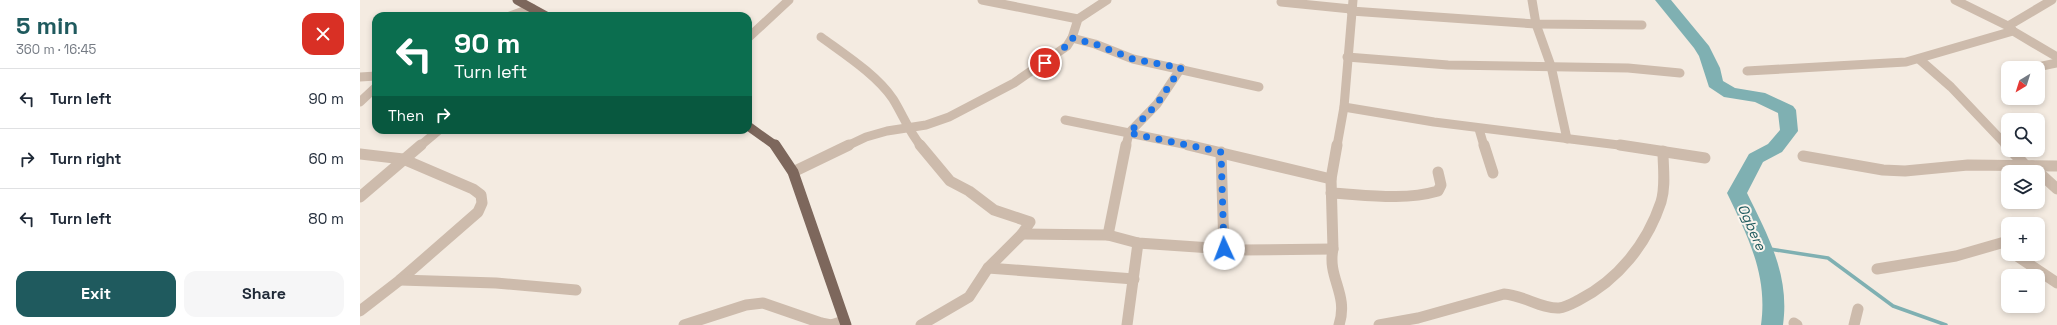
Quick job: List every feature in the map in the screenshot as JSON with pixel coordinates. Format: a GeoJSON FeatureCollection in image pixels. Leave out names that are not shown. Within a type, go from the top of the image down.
{"type":"FeatureCollection","features":[{"type":"Feature","properties":{"kind":"main road"},"geometry":{"type":"LineString","coordinates":[[517,0],[539,12]]}},
{"type":"Feature","properties":{"kind":"main road"},"geometry":{"type":"LineString","coordinates":[[752,128],[772,141],[783,153],[793,172],[845,323]]}},
{"type":"Feature","properties":{"kind":"street"},"geometry":{"type":"LineString","coordinates":[[752,34],[789,0]]}},
{"type":"Feature","properties":{"kind":"street"},"geometry":{"type":"LineString","coordinates":[[982,0],[1078,19]]}},
{"type":"Feature","properties":{"kind":"street"},"geometry":{"type":"LineString","coordinates":[[793,172],[856,140],[887,131],[926,126],[949,117],[1014,83],[1053,57],[1072,38],[1078,19],[1107,0]]}},
{"type":"Feature","properties":{"kind":"street"},"geometry":{"type":"LineString","coordinates":[[1532,0],[1536,24],[1550,66],[1567,139]]}},
{"type":"Feature","properties":{"kind":"street"},"geometry":{"type":"LineString","coordinates":[[1954,0],[2011,28],[2057,57]]}},
{"type":"Feature","properties":{"kind":"street"},"geometry":{"type":"LineString","coordinates":[[1747,71],[1890,64],[1919,59],[2011,28],[2052,0]]}},
{"type":"Feature","properties":{"kind":"street"},"geometry":{"type":"LineString","coordinates":[[1281,2],[1536,24],[1642,25]]}},
{"type":"Feature","properties":{"kind":"street"},"geometry":{"type":"LineString","coordinates":[[1339,325],[1344,313],[1344,303],[1330,257],[1333,249],[1331,179],[1344,107],[1352,7]]}},
{"type":"Feature","properties":{"kind":"street"},"geometry":{"type":"LineString","coordinates":[[521,12],[532,8]]}},
{"type":"Feature","properties":{"kind":"street"},"geometry":{"type":"LineString","coordinates":[[821,37],[864,69],[892,98],[908,128],[922,149],[950,181],[969,191],[980,201],[994,210],[1030,222],[1022,234],[988,268],[969,297],[921,325]]}},
{"type":"Feature","properties":{"kind":"street"},"geometry":{"type":"LineString","coordinates":[[1072,38],[1095,44],[1133,59],[1181,68],[1220,79],[1259,86]]}},
{"type":"Feature","properties":{"kind":"street"},"geometry":{"type":"LineString","coordinates":[[1347,57],[1469,66],[1628,68],[1680,73]]}},
{"type":"Feature","properties":{"kind":"street"},"geometry":{"type":"LineString","coordinates":[[1919,59],[1951,87],[2001,140]]}},
{"type":"Feature","properties":{"kind":"street"},"geometry":{"type":"LineString","coordinates":[[2045,65],[2057,63]]}},
{"type":"Feature","properties":{"kind":"street"},"geometry":{"type":"LineString","coordinates":[[1108,235],[1129,133],[1157,104],[1181,68]]}},
{"type":"Feature","properties":{"kind":"street"},"geometry":{"type":"LineString","coordinates":[[360,77],[372,76]]}},
{"type":"Feature","properties":{"kind":"street"},"geometry":{"type":"LineString","coordinates":[[360,102],[372,91]]}},
{"type":"Feature","properties":{"kind":"street"},"geometry":{"type":"LineString","coordinates":[[1344,107],[1402,119],[1663,150],[1705,158]]}},
{"type":"Feature","properties":{"kind":"street"},"geometry":{"type":"LineString","coordinates":[[1065,120],[1221,152],[1331,179]]}},
{"type":"Feature","properties":{"kind":"street"},"geometry":{"type":"LineString","coordinates":[[1479,128],[1493,173]]}},
{"type":"Feature","properties":{"kind":"street"},"geometry":{"type":"LineString","coordinates":[[360,196],[434,134]]}},
{"type":"Feature","properties":{"kind":"street"},"geometry":{"type":"LineString","coordinates":[[1379,325],[1418,318],[1504,294],[1517,295],[1548,307],[1558,308],[1566,307],[1594,292],[1630,260],[1646,236],[1661,202],[1664,189],[1663,150]]}},
{"type":"Feature","properties":{"kind":"street"},"geometry":{"type":"LineString","coordinates":[[1221,152],[1224,249]]}},
{"type":"Feature","properties":{"kind":"street"},"geometry":{"type":"LineString","coordinates":[[360,154],[403,159],[474,189],[481,195],[482,203],[478,212],[400,280],[362,308]]}},
{"type":"Feature","properties":{"kind":"street"},"geometry":{"type":"LineString","coordinates":[[1803,156],[1877,169],[1905,171],[1968,165],[2001,166]]}},
{"type":"Feature","properties":{"kind":"street"},"geometry":{"type":"LineString","coordinates":[[2019,157],[2028,165]]}},
{"type":"Feature","properties":{"kind":"street"},"geometry":{"type":"LineString","coordinates":[[2045,166],[2057,166]]}},
{"type":"Feature","properties":{"kind":"street"},"geometry":{"type":"LineString","coordinates":[[1331,193],[1396,196],[1430,194],[1438,191],[1441,185],[1438,172]]}},
{"type":"Feature","properties":{"kind":"street"},"geometry":{"type":"LineString","coordinates":[[2045,179],[2057,189]]}},
{"type":"Feature","properties":{"kind":"street"},"geometry":{"type":"LineString","coordinates":[[1022,234],[1108,235],[1138,243],[1224,249],[1333,249]]}},
{"type":"Feature","properties":{"kind":"street"},"geometry":{"type":"LineString","coordinates":[[1127,325],[1138,243]]}},
{"type":"Feature","properties":{"kind":"street"},"geometry":{"type":"LineString","coordinates":[[1877,269],[1956,256],[2001,246]]}},
{"type":"Feature","properties":{"kind":"street"},"geometry":{"type":"LineString","coordinates":[[2024,261],[2057,283]]}},
{"type":"Feature","properties":{"kind":"street"},"geometry":{"type":"LineString","coordinates":[[988,268],[1134,279]]}},
{"type":"Feature","properties":{"kind":"street"},"geometry":{"type":"LineString","coordinates":[[400,280],[496,283],[576,290]]}},
{"type":"Feature","properties":{"kind":"street"},"geometry":{"type":"LineString","coordinates":[[684,325],[746,305],[763,303],[821,323],[831,325],[845,323]]}},
{"type":"Feature","properties":{"kind":"street"},"geometry":{"type":"LineString","coordinates":[[1854,325],[1857,318],[1858,309]]}},
{"type":"Feature","properties":{"kind":"waterway","name":"Ogbere"},"geometry":{"type":"LineString","coordinates":[[1663,0],[1670,11],[1701,46],[1712,68],[1715,83],[1730,93],[1759,97],[1787,110],[1789,131],[1775,148],[1756,158],[1737,193],[1759,240],[1771,274],[1774,291],[1772,325]]}},
{"type":"Feature","properties":{"kind":"waterway"},"geometry":{"type":"LineString","coordinates":[[1763,248],[1828,258],[1893,306],[1946,325]]}},
{"type":"Feature","properties":{"kind":"route"},"geometry":{"type":"LineString","coordinates":[[1045,63],[1066,46],[1072,38],[1095,44],[1133,59],[1181,68],[1157,104],[1129,133],[1221,152],[1224,249]]}}]}
